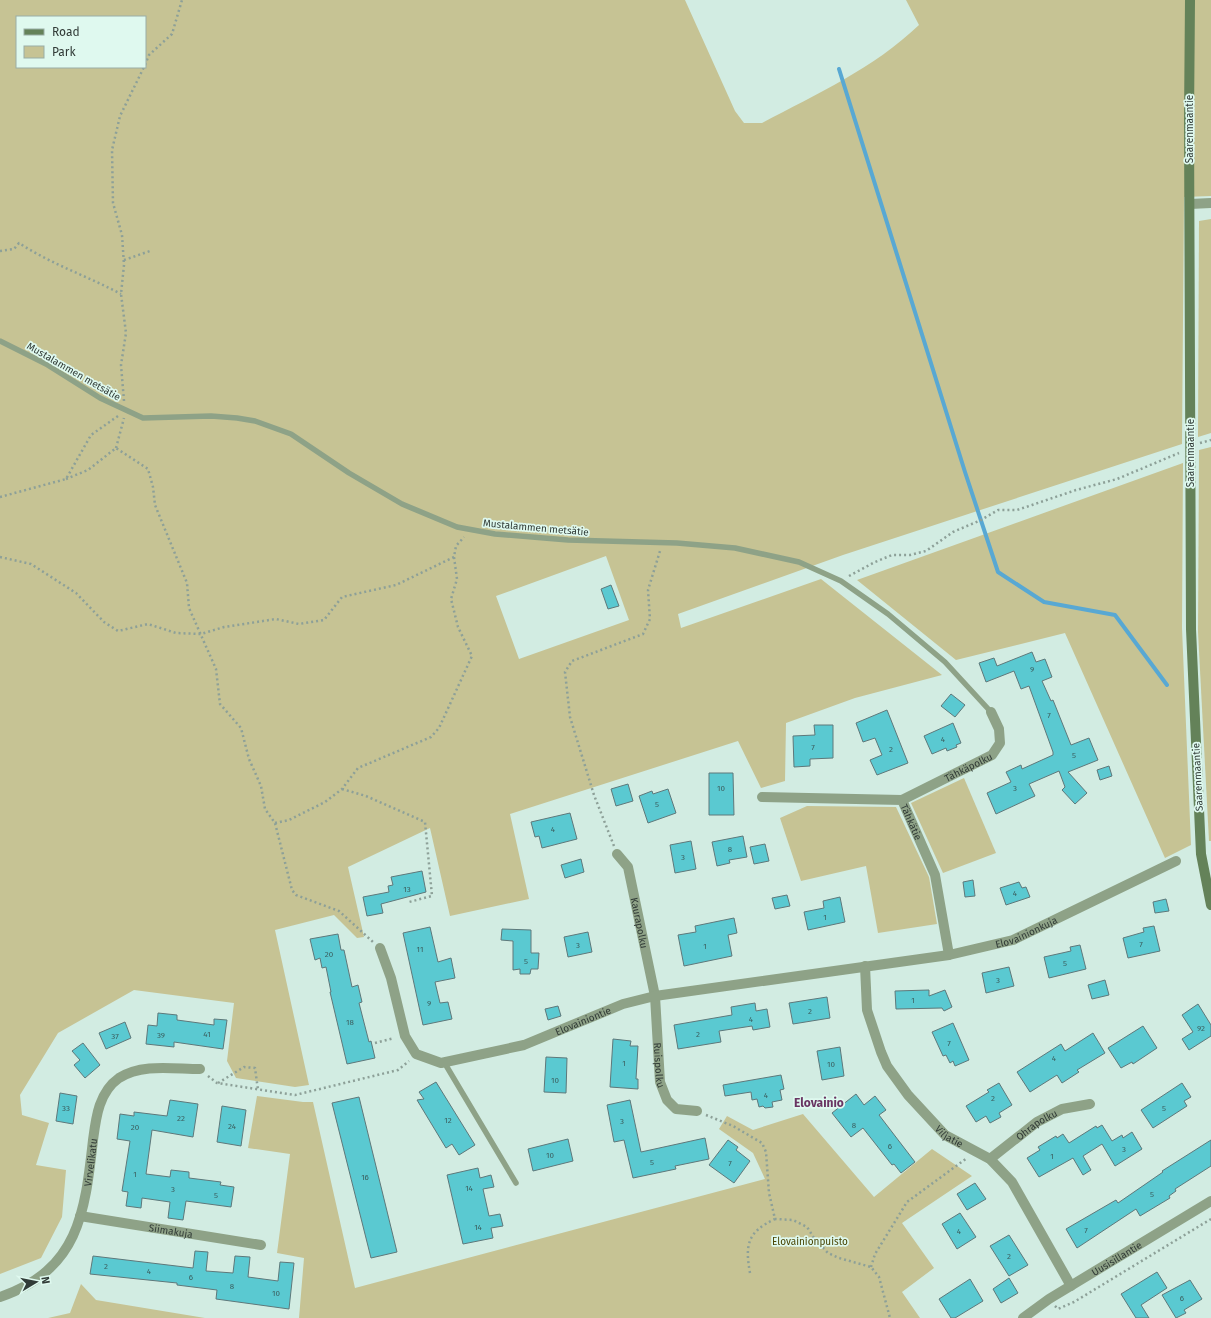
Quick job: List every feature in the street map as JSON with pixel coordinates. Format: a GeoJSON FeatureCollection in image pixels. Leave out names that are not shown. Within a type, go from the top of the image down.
{"type":"FeatureCollection","features":[{"type":"Feature","properties":{"kind":"street","name":"Saarenmaantie"},"geometry":{"type":"LineString","coordinates":[[1190,0],[1191,629],[1201,854],[1211,905]]}},
{"type":"Feature","properties":{"kind":"street"},"geometry":{"type":"LineString","coordinates":[[1190,204],[1211,203]]}},
{"type":"Feature","properties":{"kind":"street","name":"Tähkäpolku"},"geometry":{"type":"LineString","coordinates":[[902,800],[992,755],[1000,743],[999,729],[991,712]]}},
{"type":"Feature","properties":{"kind":"street","name":"Tähkätie"},"geometry":{"type":"LineString","coordinates":[[762,797],[902,800],[935,875],[949,955]]}},
{"type":"Feature","properties":{"kind":"street","name":"Kaurapolku"},"geometry":{"type":"LineString","coordinates":[[617,854],[628,867],[655,996]]}},
{"type":"Feature","properties":{"kind":"street","name":"Elovainionkuja"},"geometry":{"type":"LineString","coordinates":[[865,966],[949,955],[1013,940],[1176,861]]}},
{"type":"Feature","properties":{"kind":"street"},"geometry":{"type":"LineString","coordinates":[[380,948],[391,978],[405,1036],[416,1054]]}},
{"type":"Feature","properties":{"kind":"street","name":"Elovainiontie"},"geometry":{"type":"LineString","coordinates":[[416,1054],[441,1063],[524,1045],[623,1004],[655,996],[865,966]]}},
{"type":"Feature","properties":{"kind":"street","name":"Viljatie"},"geometry":{"type":"LineString","coordinates":[[865,966],[867,1010],[880,1052],[887,1066],[908,1095],[944,1135],[990,1160],[1012,1182],[1072,1286]]}},
{"type":"Feature","properties":{"kind":"street","name":"Ruispolku"},"geometry":{"type":"LineString","coordinates":[[655,996],[660,1082],[667,1100],[676,1109],[697,1111]]}},
{"type":"Feature","properties":{"kind":"street","name":"Virvelikatu"},"geometry":{"type":"LineString","coordinates":[[0,1297],[14,1292],[48,1271],[67,1249],[85,1201],[96,1118],[104,1094],[119,1078],[144,1069],[200,1069]]}},
{"type":"Feature","properties":{"kind":"street","name":"Ohrapolku"},"geometry":{"type":"LineString","coordinates":[[990,1160],[1037,1122],[1062,1109],[1090,1104]]}},
{"type":"Feature","properties":{"kind":"street","name":"Uusisillantie"},"geometry":{"type":"LineString","coordinates":[[1023,1318],[1072,1286],[1211,1201]]}},
{"type":"Feature","properties":{"kind":"street","name":"Siimakuja"},"geometry":{"type":"LineString","coordinates":[[80,1216],[261,1245]]}},
{"type":"Feature","properties":{"kind":"lane","name":"Mustalammen metsätie"},"geometry":{"type":"LineString","coordinates":[[0,341],[46,364],[100,398],[125,411],[143,418],[211,416],[255,421],[291,434],[349,473],[402,504],[457,527],[495,534],[568,540],[662,543],[742,549],[799,562],[841,581],[888,614],[945,662],[991,712]]}},
{"type":"Feature","properties":{"kind":"lane"},"geometry":{"type":"LineString","coordinates":[[444,1062],[516,1183]]}},
{"type":"Feature","properties":{"kind":"path"},"geometry":{"type":"LineString","coordinates":[[146,62],[149,55],[172,34],[182,0]]}},
{"type":"Feature","properties":{"kind":"path"},"geometry":{"type":"LineString","coordinates":[[0,497],[66,479],[88,470],[116,448],[125,411],[121,365],[126,333],[121,294],[124,260],[122,235],[113,203],[112,150],[120,116],[143,68]]}},
{"type":"Feature","properties":{"kind":"path"},"geometry":{"type":"LineString","coordinates":[[0,251],[14,249],[19,243],[54,263],[121,294]]}},
{"type":"Feature","properties":{"kind":"path"},"geometry":{"type":"LineString","coordinates":[[124,260],[150,251]]}},
{"type":"Feature","properties":{"kind":"path"},"geometry":{"type":"LineString","coordinates":[[66,479],[91,436],[125,411]]}},
{"type":"Feature","properties":{"kind":"path"},"geometry":{"type":"LineString","coordinates":[[841,581],[875,562],[892,555],[910,555],[926,551],[953,532],[998,510],[1017,510],[1076,490],[1117,479],[1175,456],[1190,446]]}},
{"type":"Feature","properties":{"kind":"path"},"geometry":{"type":"LineString","coordinates":[[116,448],[148,470],[153,488],[155,505],[187,583],[189,608],[216,669],[220,704],[241,728],[249,759],[261,786],[264,809],[275,824],[292,890],[296,894],[339,911],[380,948]]}},
{"type":"Feature","properties":{"kind":"path"},"geometry":{"type":"LineString","coordinates":[[275,824],[289,820],[313,808],[342,789],[358,768],[431,737],[439,728],[472,656],[458,627],[451,599],[457,580],[454,557],[456,546],[470,529]]}},
{"type":"Feature","properties":{"kind":"path"},"geometry":{"type":"LineString","coordinates":[[617,854],[594,795],[570,717],[565,672],[572,660],[643,634],[650,619],[648,590],[662,543]]}},
{"type":"Feature","properties":{"kind":"path"},"geometry":{"type":"LineString","coordinates":[[0,557],[31,564],[76,593],[104,622],[118,631],[148,624],[176,633],[200,634],[224,627],[276,619],[299,624],[324,620],[342,597],[396,585],[454,557]]}},
{"type":"Feature","properties":{"kind":"path"},"geometry":{"type":"LineString","coordinates":[[342,789],[366,796],[425,822],[432,896],[409,902]]}},
{"type":"Feature","properties":{"kind":"path"},"geometry":{"type":"LineString","coordinates":[[375,1043],[405,1036]]}},
{"type":"Feature","properties":{"kind":"path"},"geometry":{"type":"LineString","coordinates":[[200,1069],[217,1083],[294,1095],[398,1070],[416,1054]]}},
{"type":"Feature","properties":{"kind":"path"},"geometry":{"type":"LineString","coordinates":[[217,1083],[244,1067],[255,1068],[258,1090]]}},
{"type":"Feature","properties":{"kind":"path"},"geometry":{"type":"LineString","coordinates":[[697,1111],[733,1126],[762,1143],[766,1152],[768,1193],[775,1219]]}},
{"type":"Feature","properties":{"kind":"path"},"geometry":{"type":"LineString","coordinates":[[962,1155],[974,1162]]}},
{"type":"Feature","properties":{"kind":"path"},"geometry":{"type":"LineString","coordinates":[[871,1267],[875,1254],[907,1202],[968,1158]]}},
{"type":"Feature","properties":{"kind":"path"},"geometry":{"type":"LineString","coordinates":[[750,1273],[747,1258],[750,1238],[760,1226],[775,1219],[793,1220],[807,1227],[814,1238],[828,1253],[839,1258],[871,1267],[878,1277],[890,1318]]}},
{"type":"Feature","properties":{"kind":"path"},"geometry":{"type":"LineString","coordinates":[[1074,1302],[1211,1219]]}},
{"type":"Feature","properties":{"kind":"green space"},"geometry":{"type":"Polygon","coordinates":[[[0,0],[685,0],[735,111],[744,123],[762,123],[824,91],[864,67],[902,40],[919,25],[906,0],[1211,0],[1211,196],[1184,197],[1182,444],[843,555],[678,614],[681,628],[821,579],[942,675],[855,698],[786,723],[785,781],[761,788],[738,741],[510,814],[529,899],[450,916],[430,828],[348,867],[364,937],[357,938],[334,915],[275,930],[309,1085],[295,1087],[236,1078],[227,1061],[234,1003],[134,990],[58,1033],[20,1095],[22,1115],[49,1123],[36,1165],[66,1170],[62,1217],[41,1258],[0,1274],[0,0]],[[606,556],[496,596],[519,659],[629,620],[606,556]]]}},
{"type":"Feature","properties":{"kind":"green space"},"geometry":{"type":"Polygon","coordinates":[[[1211,219],[1211,433],[1198,437],[1199,221],[1211,219]]]}},
{"type":"Feature","properties":{"kind":"green space"},"geometry":{"type":"Polygon","coordinates":[[[1211,447],[1211,841],[1209,841],[1198,632],[1199,450],[1211,447]]]}},
{"type":"Feature","properties":{"kind":"green space"},"geometry":{"type":"Polygon","coordinates":[[[1183,463],[1182,628],[1191,845],[1165,858],[1065,633],[956,660],[857,580],[1183,463]]]}},
{"type":"Feature","properties":{"kind":"green space"},"geometry":{"type":"Polygon","coordinates":[[[964,778],[996,853],[943,873],[911,803],[964,778]]]}},
{"type":"Feature","properties":{"kind":"green space"},"geometry":{"type":"Polygon","coordinates":[[[807,806],[896,807],[929,877],[937,924],[878,933],[866,866],[801,881],[780,818],[807,806]]]}},
{"type":"Feature","properties":{"kind":"green space","name":"Elovainionpuisto"},"geometry":{"type":"Polygon","coordinates":[[[257,1096],[313,1102],[355,1288],[765,1179],[753,1153],[719,1129],[727,1116],[753,1130],[803,1114],[874,1197],[932,1149],[972,1176],[902,1223],[934,1268],[902,1292],[920,1318],[299,1318],[304,1258],[277,1253],[290,1154],[248,1148],[257,1096]]]}},
{"type":"Feature","properties":{"kind":"green space"},"geometry":{"type":"Polygon","coordinates":[[[81,1284],[96,1300],[205,1318],[48,1318],[70,1313],[81,1284]]]}},
{"type":"Feature","properties":{"kind":"building"},"geometry":{"type":"Polygon","coordinates":[[[611,585],[619,606],[608,609],[601,589],[611,585]]]}},
{"type":"Feature","properties":{"kind":"building"},"geometry":{"type":"Polygon","coordinates":[[[1032,652],[1036,662],[1045,659],[1052,677],[1042,681],[1051,701],[1053,700],[1071,745],[1089,738],[1098,760],[1068,772],[1087,793],[1075,804],[1062,790],[1065,787],[1059,771],[1029,784],[1035,796],[996,814],[987,793],[1011,782],[1006,772],[1021,765],[1022,769],[1053,755],[1053,752],[1029,686],[1021,689],[1014,671],[986,682],[979,663],[994,658],[997,666],[1032,652]]]}},
{"type":"Feature","properties":{"kind":"building"},"geometry":{"type":"Polygon","coordinates":[[[951,694],[965,705],[955,717],[941,706],[951,694]]]}},
{"type":"Feature","properties":{"kind":"building"},"geometry":{"type":"Polygon","coordinates":[[[887,710],[908,763],[877,775],[870,760],[882,755],[875,738],[863,742],[856,723],[887,710]]]}},
{"type":"Feature","properties":{"kind":"building"},"geometry":{"type":"Polygon","coordinates":[[[953,723],[961,743],[956,745],[957,747],[947,751],[946,748],[932,754],[924,736],[953,723]]]}},
{"type":"Feature","properties":{"kind":"building"},"geometry":{"type":"Polygon","coordinates":[[[814,725],[833,725],[833,758],[810,759],[810,766],[794,767],[793,736],[815,735],[814,725]]]}},
{"type":"Feature","properties":{"kind":"building"},"geometry":{"type":"Polygon","coordinates":[[[1109,766],[1112,776],[1100,780],[1097,770],[1109,766]]]}},
{"type":"Feature","properties":{"kind":"building"},"geometry":{"type":"Polygon","coordinates":[[[709,773],[733,773],[734,815],[709,815],[709,773]]]}},
{"type":"Feature","properties":{"kind":"building"},"geometry":{"type":"Polygon","coordinates":[[[628,784],[633,801],[616,806],[611,789],[628,784]]]}},
{"type":"Feature","properties":{"kind":"building"},"geometry":{"type":"Polygon","coordinates":[[[668,789],[676,813],[648,823],[639,796],[652,791],[653,794],[668,789]]]}},
{"type":"Feature","properties":{"kind":"building"},"geometry":{"type":"Polygon","coordinates":[[[570,813],[577,839],[542,848],[539,836],[535,837],[531,822],[570,813]]]}},
{"type":"Feature","properties":{"kind":"building"},"geometry":{"type":"Polygon","coordinates":[[[743,836],[747,857],[729,860],[730,863],[717,866],[712,842],[743,836]]]}},
{"type":"Feature","properties":{"kind":"building"},"geometry":{"type":"Polygon","coordinates":[[[691,841],[696,869],[675,873],[670,845],[691,841]]]}},
{"type":"Feature","properties":{"kind":"building"},"geometry":{"type":"Polygon","coordinates":[[[765,844],[769,861],[754,864],[750,847],[765,844]]]}},
{"type":"Feature","properties":{"kind":"building"},"geometry":{"type":"Polygon","coordinates":[[[581,859],[584,872],[565,878],[561,865],[581,859]]]}},
{"type":"Feature","properties":{"kind":"building"},"geometry":{"type":"Polygon","coordinates":[[[422,871],[426,892],[381,904],[383,913],[367,916],[363,897],[389,892],[388,886],[393,885],[391,877],[422,871]]]}},
{"type":"Feature","properties":{"kind":"building"},"geometry":{"type":"Polygon","coordinates":[[[973,880],[975,896],[965,897],[963,882],[973,880]]]}},
{"type":"Feature","properties":{"kind":"building"},"geometry":{"type":"Polygon","coordinates":[[[1019,882],[1022,888],[1026,887],[1030,897],[1006,905],[1000,888],[1019,882]]]}},
{"type":"Feature","properties":{"kind":"building"},"geometry":{"type":"Polygon","coordinates":[[[787,895],[790,906],[775,909],[772,898],[787,895]]]}},
{"type":"Feature","properties":{"kind":"building"},"geometry":{"type":"Polygon","coordinates":[[[840,897],[845,922],[808,930],[804,912],[824,908],[823,901],[840,897]]]}},
{"type":"Feature","properties":{"kind":"building"},"geometry":{"type":"Polygon","coordinates":[[[1166,899],[1169,911],[1155,913],[1153,902],[1166,899]]]}},
{"type":"Feature","properties":{"kind":"building"},"geometry":{"type":"Polygon","coordinates":[[[734,918],[737,933],[728,935],[732,956],[684,966],[678,935],[696,932],[695,926],[734,918]]]}},
{"type":"Feature","properties":{"kind":"building"},"geometry":{"type":"Polygon","coordinates":[[[1154,926],[1160,951],[1128,958],[1123,938],[1144,932],[1143,928],[1154,926]]]}},
{"type":"Feature","properties":{"kind":"building"},"geometry":{"type":"Polygon","coordinates":[[[430,927],[438,962],[451,958],[455,978],[435,982],[440,1003],[448,1002],[452,1019],[423,1025],[403,933],[430,927]]]}},
{"type":"Feature","properties":{"kind":"building"},"geometry":{"type":"Polygon","coordinates":[[[502,929],[531,930],[531,953],[539,953],[538,969],[531,969],[530,974],[520,974],[520,969],[513,970],[513,941],[501,940],[502,929]]]}},
{"type":"Feature","properties":{"kind":"building"},"geometry":{"type":"Polygon","coordinates":[[[588,932],[592,952],[568,957],[564,937],[588,932]]]}},
{"type":"Feature","properties":{"kind":"building"},"geometry":{"type":"Polygon","coordinates":[[[338,934],[341,950],[344,950],[352,987],[358,985],[362,1002],[359,1003],[369,1042],[371,1041],[375,1058],[347,1064],[330,992],[326,967],[322,968],[320,958],[315,960],[310,939],[338,934]]]}},
{"type":"Feature","properties":{"kind":"building"},"geometry":{"type":"Polygon","coordinates":[[[1080,945],[1086,969],[1049,978],[1044,957],[1071,951],[1070,947],[1080,945]]]}},
{"type":"Feature","properties":{"kind":"building"},"geometry":{"type":"Polygon","coordinates":[[[1009,967],[1014,986],[986,993],[982,973],[1009,967]]]}},
{"type":"Feature","properties":{"kind":"building"},"geometry":{"type":"Polygon","coordinates":[[[1105,980],[1109,995],[1092,999],[1088,985],[1105,980]]]}},
{"type":"Feature","properties":{"kind":"building"},"geometry":{"type":"Polygon","coordinates":[[[929,990],[929,996],[945,990],[952,1007],[944,1011],[942,1008],[896,1009],[895,991],[929,990]]]}},
{"type":"Feature","properties":{"kind":"building"},"geometry":{"type":"Polygon","coordinates":[[[827,997],[830,1018],[793,1024],[789,1003],[827,997]]]}},
{"type":"Feature","properties":{"kind":"building"},"geometry":{"type":"Polygon","coordinates":[[[755,1003],[756,1011],[767,1009],[770,1027],[753,1030],[752,1026],[719,1031],[721,1042],[678,1049],[674,1025],[732,1015],[731,1007],[755,1003]]]}},
{"type":"Feature","properties":{"kind":"building"},"geometry":{"type":"Polygon","coordinates":[[[1198,1004],[1211,1025],[1211,1036],[1189,1050],[1182,1039],[1193,1032],[1182,1015],[1198,1004]]]}},
{"type":"Feature","properties":{"kind":"building"},"geometry":{"type":"Polygon","coordinates":[[[558,1006],[561,1016],[548,1020],[545,1009],[558,1006]]]}},
{"type":"Feature","properties":{"kind":"building"},"geometry":{"type":"Polygon","coordinates":[[[158,1013],[177,1015],[177,1020],[214,1025],[214,1019],[227,1020],[223,1049],[174,1042],[174,1047],[146,1044],[148,1025],[157,1026],[158,1013]]]}},
{"type":"Feature","properties":{"kind":"building"},"geometry":{"type":"Polygon","coordinates":[[[125,1022],[131,1038],[106,1049],[99,1033],[125,1022]]]}},
{"type":"Feature","properties":{"kind":"building"},"geometry":{"type":"Polygon","coordinates":[[[953,1023],[969,1060],[955,1066],[953,1061],[950,1063],[946,1055],[943,1056],[932,1032],[953,1023]]]}},
{"type":"Feature","properties":{"kind":"building"},"geometry":{"type":"Polygon","coordinates":[[[1143,1026],[1157,1048],[1133,1064],[1132,1062],[1121,1068],[1108,1048],[1143,1026]]]}},
{"type":"Feature","properties":{"kind":"building"},"geometry":{"type":"Polygon","coordinates":[[[1093,1033],[1105,1053],[1077,1070],[1079,1072],[1062,1083],[1057,1075],[1030,1092],[1017,1072],[1061,1044],[1065,1051],[1093,1033]]]}},
{"type":"Feature","properties":{"kind":"building"},"geometry":{"type":"Polygon","coordinates":[[[613,1039],[631,1041],[630,1046],[638,1046],[636,1079],[638,1079],[638,1089],[610,1087],[613,1039]]]}},
{"type":"Feature","properties":{"kind":"building"},"geometry":{"type":"Polygon","coordinates":[[[83,1043],[100,1065],[85,1078],[74,1065],[80,1060],[72,1051],[83,1043]]]}},
{"type":"Feature","properties":{"kind":"building"},"geometry":{"type":"Polygon","coordinates":[[[840,1047],[844,1076],[822,1080],[817,1051],[840,1047]]]}},
{"type":"Feature","properties":{"kind":"building"},"geometry":{"type":"Polygon","coordinates":[[[546,1057],[567,1058],[566,1093],[544,1092],[546,1057]]]}},
{"type":"Feature","properties":{"kind":"building"},"geometry":{"type":"Polygon","coordinates":[[[781,1075],[784,1089],[780,1090],[782,1100],[772,1102],[773,1107],[759,1107],[757,1099],[752,1100],[751,1092],[725,1096],[723,1085],[781,1075]]]}},
{"type":"Feature","properties":{"kind":"building"},"geometry":{"type":"Polygon","coordinates":[[[436,1082],[475,1145],[459,1155],[452,1144],[446,1148],[417,1100],[424,1099],[419,1092],[436,1082]]]}},
{"type":"Feature","properties":{"kind":"building"},"geometry":{"type":"Polygon","coordinates":[[[999,1083],[1012,1105],[999,1113],[1001,1117],[990,1123],[986,1116],[976,1122],[966,1106],[989,1092],[987,1090],[999,1083]]]}},
{"type":"Feature","properties":{"kind":"building"},"geometry":{"type":"Polygon","coordinates":[[[1182,1083],[1191,1097],[1184,1101],[1187,1106],[1153,1128],[1141,1110],[1182,1083]]]}},
{"type":"Feature","properties":{"kind":"building"},"geometry":{"type":"Polygon","coordinates":[[[60,1093],[77,1096],[73,1124],[56,1121],[60,1093]]]}},
{"type":"Feature","properties":{"kind":"building"},"geometry":{"type":"Polygon","coordinates":[[[856,1094],[864,1105],[875,1096],[886,1110],[879,1115],[915,1162],[901,1173],[894,1164],[892,1165],[863,1128],[851,1137],[832,1113],[856,1094]]]}},
{"type":"Feature","properties":{"kind":"building"},"geometry":{"type":"Polygon","coordinates":[[[359,1097],[397,1252],[371,1258],[332,1103],[359,1097]]]}},
{"type":"Feature","properties":{"kind":"building"},"geometry":{"type":"Polygon","coordinates":[[[170,1100],[198,1104],[193,1137],[152,1130],[146,1174],[170,1177],[171,1170],[189,1172],[189,1178],[221,1182],[220,1185],[234,1187],[231,1207],[186,1201],[183,1220],[168,1218],[170,1202],[142,1198],[141,1208],[126,1206],[128,1192],[122,1191],[130,1141],[117,1139],[120,1114],[134,1116],[134,1112],[167,1116],[170,1100]]]}},
{"type":"Feature","properties":{"kind":"building"},"geometry":{"type":"Polygon","coordinates":[[[630,1100],[641,1152],[705,1138],[709,1159],[675,1166],[676,1169],[633,1178],[624,1140],[614,1142],[607,1105],[630,1100]]]}},
{"type":"Feature","properties":{"kind":"building"},"geometry":{"type":"Polygon","coordinates":[[[222,1106],[246,1110],[241,1146],[217,1142],[222,1106]]]}},
{"type":"Feature","properties":{"kind":"building"},"geometry":{"type":"Polygon","coordinates":[[[1102,1125],[1112,1141],[1122,1135],[1123,1138],[1132,1132],[1142,1149],[1115,1166],[1102,1144],[1083,1156],[1091,1170],[1083,1175],[1073,1158],[1039,1177],[1027,1158],[1040,1150],[1038,1147],[1056,1136],[1057,1138],[1063,1134],[1069,1143],[1096,1126],[1097,1128],[1102,1125]]]}},
{"type":"Feature","properties":{"kind":"building"},"geometry":{"type":"Polygon","coordinates":[[[568,1139],[573,1161],[533,1171],[528,1149],[568,1139]]]}},
{"type":"Feature","properties":{"kind":"building"},"geometry":{"type":"Polygon","coordinates":[[[728,1140],[738,1147],[736,1150],[750,1161],[734,1183],[709,1165],[728,1140]]]}},
{"type":"Feature","properties":{"kind":"building"},"geometry":{"type":"Polygon","coordinates":[[[1211,1140],[1211,1166],[1175,1189],[1176,1191],[1169,1196],[1170,1198],[1140,1216],[1136,1209],[1077,1248],[1066,1229],[1116,1200],[1118,1203],[1163,1172],[1162,1171],[1211,1140]]]}},
{"type":"Feature","properties":{"kind":"building"},"geometry":{"type":"Polygon","coordinates":[[[478,1168],[480,1178],[491,1175],[494,1187],[483,1189],[489,1216],[500,1214],[503,1226],[491,1228],[493,1238],[463,1244],[447,1175],[478,1168]]]}},
{"type":"Feature","properties":{"kind":"building"},"geometry":{"type":"Polygon","coordinates":[[[975,1183],[986,1199],[967,1210],[957,1194],[975,1183]]]}},
{"type":"Feature","properties":{"kind":"building"},"geometry":{"type":"Polygon","coordinates":[[[960,1213],[976,1237],[957,1249],[942,1224],[960,1213]]]}},
{"type":"Feature","properties":{"kind":"building"},"geometry":{"type":"Polygon","coordinates":[[[1009,1235],[1028,1265],[1009,1276],[990,1246],[1009,1235]]]}},
{"type":"Feature","properties":{"kind":"building"},"geometry":{"type":"Polygon","coordinates":[[[195,1251],[208,1252],[206,1271],[233,1273],[235,1256],[250,1257],[248,1277],[278,1281],[280,1262],[294,1263],[289,1309],[216,1299],[217,1290],[177,1285],[177,1283],[90,1274],[93,1256],[193,1268],[195,1251]]]}},
{"type":"Feature","properties":{"kind":"building"},"geometry":{"type":"Polygon","coordinates":[[[1157,1272],[1167,1288],[1141,1305],[1149,1318],[1136,1318],[1121,1294],[1157,1272]]]}},
{"type":"Feature","properties":{"kind":"building"},"geometry":{"type":"Polygon","coordinates":[[[1009,1278],[1018,1293],[1001,1303],[993,1289],[1009,1278]]]}},
{"type":"Feature","properties":{"kind":"building"},"geometry":{"type":"Polygon","coordinates":[[[970,1279],[983,1301],[955,1318],[951,1318],[939,1299],[970,1279]]]}},
{"type":"Feature","properties":{"kind":"building"},"geometry":{"type":"Polygon","coordinates":[[[1190,1280],[1202,1299],[1184,1310],[1186,1313],[1176,1318],[1162,1295],[1190,1280]]]}},
{"type":"Feature","properties":{"kind":"waterway"},"geometry":{"type":"LineString","coordinates":[[839,69],[965,472],[998,572],[1044,602],[1115,615],[1167,685]]}},
{"type":"Feature","properties":{"kind":"district","name":"Elovainio"},"geometry":{"type":"Point","coordinates":[819,1103]}}]}
